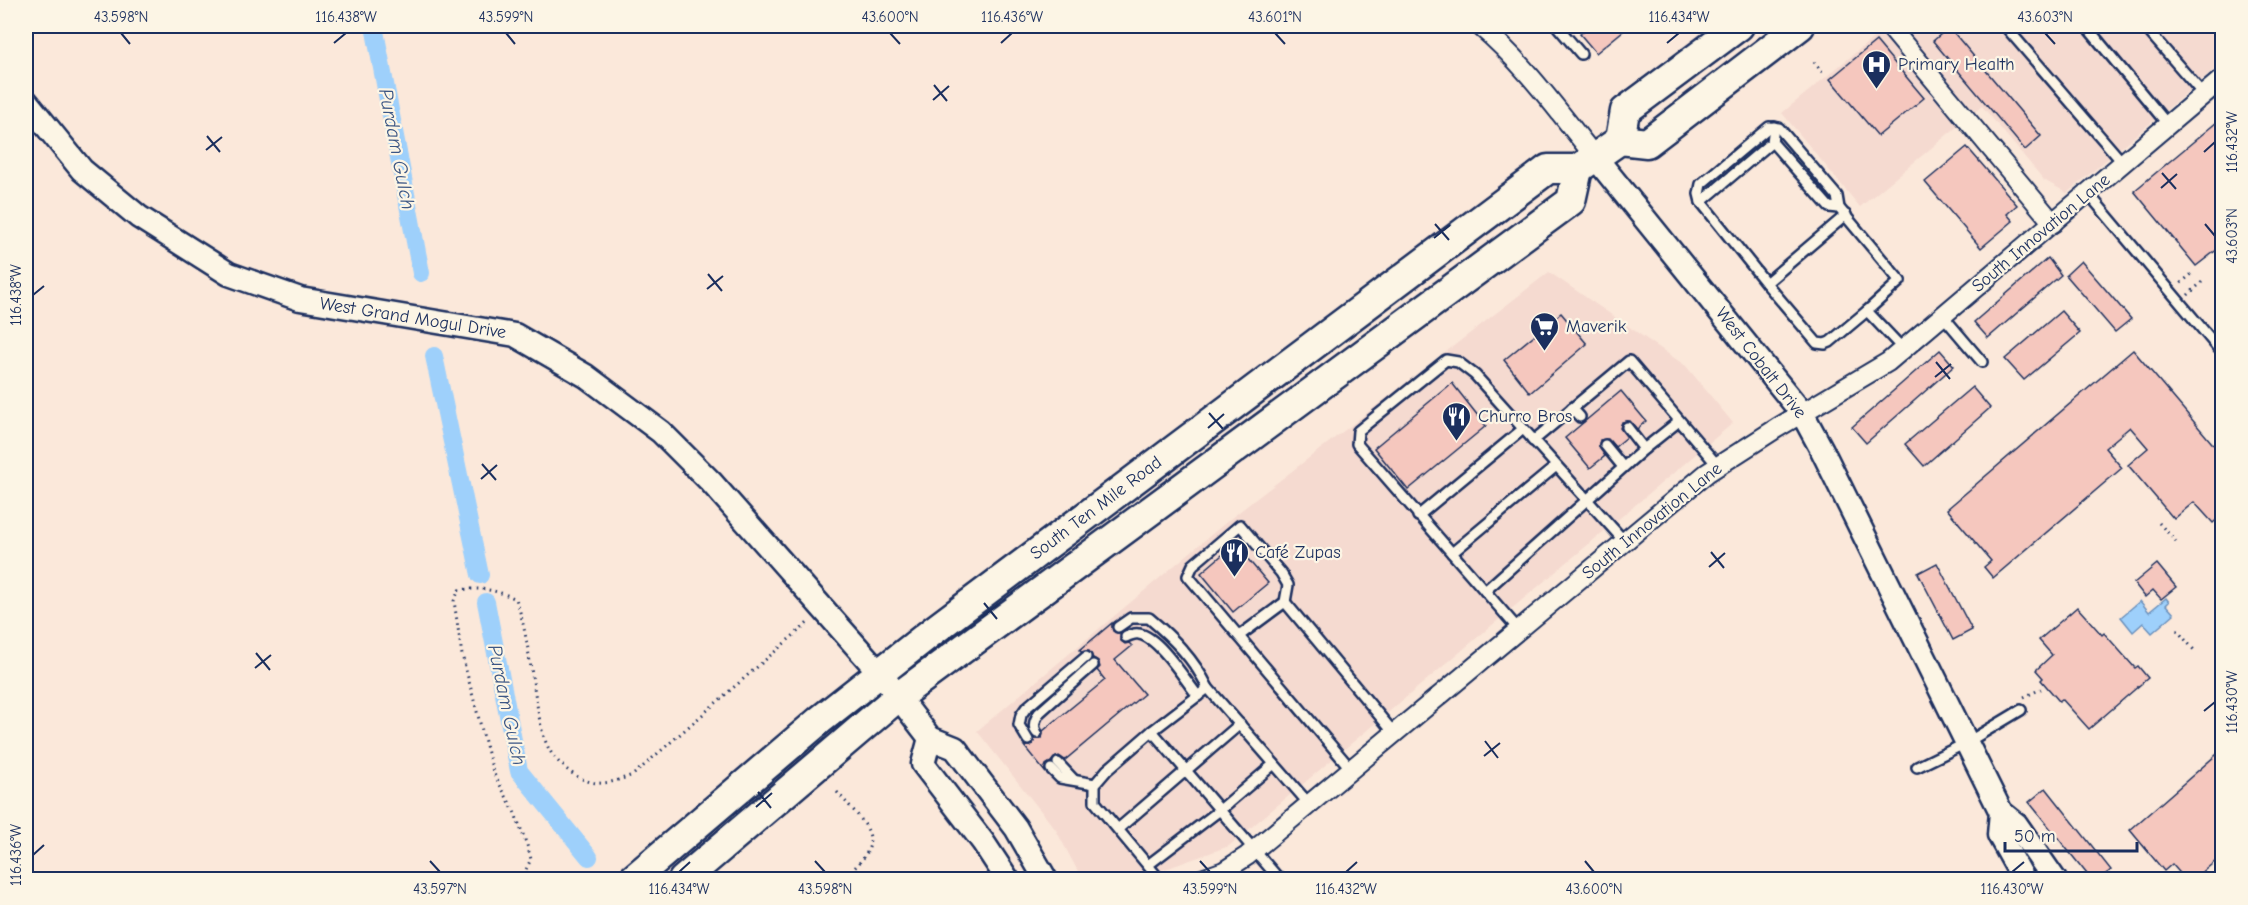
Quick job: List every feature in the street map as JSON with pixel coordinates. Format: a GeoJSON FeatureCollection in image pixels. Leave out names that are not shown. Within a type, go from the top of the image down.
{"type":"FeatureCollection","features":[{"type":"Feature","properties":{"kind":"main road"},"geometry":{"type":"LineString","coordinates":[[1620,140],[1625,111],[1739,26]]}},
{"type":"Feature","properties":{"kind":"main road"},"geometry":{"type":"LineString","coordinates":[[1586,163],[1620,140],[1647,143],[1800,26]]}},
{"type":"Feature","properties":{"kind":"main road","name":"South Ten Mile Road"},"geometry":{"type":"LineString","coordinates":[[633,879],[820,720],[1029,558],[1548,169],[1586,163]]}},
{"type":"Feature","properties":{"kind":"main road","name":"South Ten Mile Road"},"geometry":{"type":"LineString","coordinates":[[683,879],[899,696],[1570,201],[1586,163]]}},
{"type":"Feature","properties":{"kind":"street","name":"West Cobalt Drive"},"geometry":{"type":"LineString","coordinates":[[1479,26],[1495,38],[1546,96],[1586,163],[1802,413],[1828,460],[2001,812],[2016,824],[2055,879]]}},
{"type":"Feature","properties":{"kind":"street"},"geometry":{"type":"LineString","coordinates":[[1889,26],[2053,223]]}},
{"type":"Feature","properties":{"kind":"street","name":"South Innovation Lane"},"geometry":{"type":"LineString","coordinates":[[1198,879],[1224,871],[1255,850],[1718,466],[1888,362],[2223,79]]}},
{"type":"Feature","properties":{"kind":"street","name":"West Grand Mogul Drive"},"geometry":{"type":"LineString","coordinates":[[26,101],[82,170],[139,217],[230,274],[300,299],[515,335],[586,376],[661,432],[703,474],[880,673],[930,738]]}},
{"type":"Feature","properties":{"kind":"street"},"geometry":{"type":"LineString","coordinates":[[1008,879],[983,842],[923,764],[930,738],[955,748],[1016,828],[1046,879]]}},
{"type":"Feature","properties":{"kind":"street","name":"West Cobalt Drive"},"geometry":{"type":"LineString","coordinates":[[2001,812],[1999,835],[2024,879]]}},
{"type":"Feature","properties":{"kind":"lane"},"geometry":{"type":"LineString","coordinates":[[1557,26],[1581,54]]}},
{"type":"Feature","properties":{"kind":"lane"},"geometry":{"type":"LineString","coordinates":[[2005,26],[2123,163]]}},
{"type":"Feature","properties":{"kind":"lane"},"geometry":{"type":"LineString","coordinates":[[2086,26],[2168,125]]}},
{"type":"Feature","properties":{"kind":"lane"},"geometry":{"type":"LineString","coordinates":[[2144,26],[2204,95]]}},
{"type":"Feature","properties":{"kind":"lane"},"geometry":{"type":"LineString","coordinates":[[1769,127],[1779,128],[1816,172],[1837,196],[1843,212],[1900,281],[1826,344],[1817,343],[1766,283],[1701,202],[1699,194],[1701,184],[1769,127]]}},
{"type":"Feature","properties":{"kind":"lane"},"geometry":{"type":"LineString","coordinates":[[1701,202],[1772,142],[1774,127]]}},
{"type":"Feature","properties":{"kind":"lane"},"geometry":{"type":"LineString","coordinates":[[1772,142],[1829,207],[1843,212]]}},
{"type":"Feature","properties":{"kind":"lane"},"geometry":{"type":"LineString","coordinates":[[1806,180],[1816,172]]}},
{"type":"Feature","properties":{"kind":"lane"},"geometry":{"type":"LineString","coordinates":[[2088,194],[2219,349],[2223,350]]}},
{"type":"Feature","properties":{"kind":"lane"},"geometry":{"type":"LineString","coordinates":[[1766,283],[1843,212]]}},
{"type":"Feature","properties":{"kind":"lane"},"geometry":{"type":"LineString","coordinates":[[1867,311],[1903,349]]}},
{"type":"Feature","properties":{"kind":"lane"},"geometry":{"type":"LineString","coordinates":[[1943,316],[1982,362]]}},
{"type":"Feature","properties":{"kind":"lane"},"geometry":{"type":"LineString","coordinates":[[1519,630],[1357,444],[1358,431],[1446,360],[1458,362],[1475,375],[1625,542]]}},
{"type":"Feature","properties":{"kind":"lane"},"geometry":{"type":"LineString","coordinates":[[1533,441],[1629,361],[1718,466]]}},
{"type":"Feature","properties":{"kind":"lane"},"geometry":{"type":"LineString","coordinates":[[1595,388],[1602,397]]}},
{"type":"Feature","properties":{"kind":"lane"},"geometry":{"type":"LineString","coordinates":[[1572,408],[1580,417]]}},
{"type":"Feature","properties":{"kind":"lane"},"geometry":{"type":"LineString","coordinates":[[1485,591],[1679,420]]}},
{"type":"Feature","properties":{"kind":"lane"},"geometry":{"type":"LineString","coordinates":[[1627,427],[1644,449]]}},
{"type":"Feature","properties":{"kind":"lane"},"geometry":{"type":"LineString","coordinates":[[1418,516],[1523,429]]}},
{"type":"Feature","properties":{"kind":"lane"},"geometry":{"type":"LineString","coordinates":[[1605,445],[1623,467]]}},
{"type":"Feature","properties":{"kind":"lane"},"geometry":{"type":"LineString","coordinates":[[1452,554],[1556,466]]}},
{"type":"Feature","properties":{"kind":"lane"},"geometry":{"type":"LineString","coordinates":[[1239,636],[1285,602],[1288,585],[1281,573],[1240,525],[1193,565],[1188,576],[1351,769]]}},
{"type":"Feature","properties":{"kind":"lane"},"geometry":{"type":"LineString","coordinates":[[1285,602],[1394,733]]}},
{"type":"Feature","properties":{"kind":"lane"},"geometry":{"type":"LineString","coordinates":[[1119,627],[1131,618],[1149,618],[1172,637],[1199,669],[1208,688],[1310,805]]}},
{"type":"Feature","properties":{"kind":"lane"},"geometry":{"type":"LineString","coordinates":[[1126,637],[1137,633],[1148,636],[1158,645],[1198,696]]}},
{"type":"Feature","properties":{"kind":"lane"},"geometry":{"type":"LineString","coordinates":[[1029,740],[1019,725],[1021,715],[1026,708],[1086,657]]}},
{"type":"Feature","properties":{"kind":"lane"},"geometry":{"type":"LineString","coordinates":[[1037,733],[1034,720],[1039,713],[1093,665]]}},
{"type":"Feature","properties":{"kind":"lane"},"geometry":{"type":"LineString","coordinates":[[1160,879],[1095,802],[1095,784],[1107,770],[1152,731],[1208,688]]}},
{"type":"Feature","properties":{"kind":"lane"},"geometry":{"type":"LineString","coordinates":[[1917,767],[1966,743],[2019,706]]}},
{"type":"Feature","properties":{"kind":"lane"},"geometry":{"type":"LineString","coordinates":[[1118,829],[1240,724]]}},
{"type":"Feature","properties":{"kind":"lane"},"geometry":{"type":"LineString","coordinates":[[1152,731],[1280,879]]}},
{"type":"Feature","properties":{"kind":"lane"},"geometry":{"type":"LineString","coordinates":[[1148,865],[1220,810],[1274,764]]}},
{"type":"Feature","properties":{"kind":"lane"},"geometry":{"type":"LineString","coordinates":[[1055,766],[1074,780],[1095,784]]}},
{"type":"Feature","properties":{"kind":"path"},"geometry":{"type":"LineString","coordinates":[[1814,62],[1825,76]]}},
{"type":"Feature","properties":{"kind":"path"},"geometry":{"type":"LineString","coordinates":[[2180,302],[2202,282]]}},
{"type":"Feature","properties":{"kind":"path"},"geometry":{"type":"LineString","coordinates":[[2159,523],[2178,544]]}},
{"type":"Feature","properties":{"kind":"path"},"geometry":{"type":"LineString","coordinates":[[521,879],[531,860],[514,811],[493,772],[462,654],[454,601],[459,590],[476,588],[500,591],[516,599],[522,617],[540,720],[549,749],[564,766],[594,783],[606,783],[633,775],[812,620]]}},
{"type":"Feature","properties":{"kind":"path"},"geometry":{"type":"LineString","coordinates":[[2177,630],[2194,650]]}},
{"type":"Feature","properties":{"kind":"path"},"geometry":{"type":"LineString","coordinates":[[2019,706],[2041,689]]}},
{"type":"Feature","properties":{"kind":"path"},"geometry":{"type":"LineString","coordinates":[[837,792],[864,822],[870,836],[869,850],[861,863],[841,879]]}},
{"type":"Feature","properties":{"kind":"shaded area"},"geometry":{"type":"Polygon","coordinates":[[[1888,26],[2222,26],[2222,63],[2067,193],[2044,180],[1982,106],[1860,207],[1782,113],[1888,26]]]}},
{"type":"Feature","properties":{"kind":"shaded area"},"geometry":{"type":"Polygon","coordinates":[[[1549,272],[1686,366],[1733,423],[1229,846],[1138,879],[1082,879],[1056,830],[977,731],[1230,519],[1549,272]]]}},
{"type":"Feature","properties":{"kind":"water"},"geometry":{"type":"Polygon","coordinates":[[[2166,598],[2169,602],[2166,605],[2174,614],[2152,633],[2143,623],[2133,632],[2121,617],[2140,601],[2149,612],[2166,598]]]}},
{"type":"Feature","properties":{"kind":"building"},"geometry":{"type":"Polygon","coordinates":[[[1590,26],[1629,26],[1596,53],[1580,34],[1590,26]]]}},
{"type":"Feature","properties":{"kind":"building"},"geometry":{"type":"Polygon","coordinates":[[[1949,27],[2041,136],[2025,150],[1933,41],[1949,27]]]}},
{"type":"Feature","properties":{"kind":"building","name":"Primary Health"},"geometry":{"type":"Polygon","coordinates":[[[1876,41],[1924,98],[1878,136],[1830,79],[1876,41]]]}},
{"type":"Feature","properties":{"kind":"building"},"geometry":{"type":"Polygon","coordinates":[[[2223,117],[2223,245],[2196,266],[2134,191],[2223,117]]]}},
{"type":"Feature","properties":{"kind":"building"},"geometry":{"type":"Polygon","coordinates":[[[1967,147],[2017,205],[2007,214],[2013,221],[1981,248],[1925,182],[1967,147]]]}},
{"type":"Feature","properties":{"kind":"building"},"geometry":{"type":"Polygon","coordinates":[[[2048,258],[2061,275],[1988,338],[1974,322],[2048,258]]]}},
{"type":"Feature","properties":{"kind":"building"},"geometry":{"type":"Polygon","coordinates":[[[2081,261],[2131,319],[2115,332],[2066,275],[2081,261]]]}},
{"type":"Feature","properties":{"kind":"building"},"geometry":{"type":"Polygon","coordinates":[[[2061,311],[2080,333],[2024,380],[2005,359],[2061,311]]]}},
{"type":"Feature","properties":{"kind":"building","name":"Maverik"},"geometry":{"type":"Polygon","coordinates":[[[1561,313],[1587,344],[1530,393],[1504,360],[1561,313]]]}},
{"type":"Feature","properties":{"kind":"building"},"geometry":{"type":"Polygon","coordinates":[[[1940,350],[1954,366],[1866,443],[1852,427],[1940,350]]]}},
{"type":"Feature","properties":{"kind":"building"},"geometry":{"type":"Polygon","coordinates":[[[2133,350],[2223,456],[2223,514],[2213,523],[2194,502],[2174,519],[2128,465],[2148,448],[2130,427],[2105,448],[2122,468],[1993,578],[1984,567],[1991,561],[1947,509],[2133,350]]]}},
{"type":"Feature","properties":{"kind":"building"},"geometry":{"type":"Polygon","coordinates":[[[1452,383],[1486,426],[1408,490],[1374,448],[1452,383]]]}},
{"type":"Feature","properties":{"kind":"building"},"geometry":{"type":"Polygon","coordinates":[[[1972,387],[1990,408],[1924,466],[1905,444],[1972,387]]]}},
{"type":"Feature","properties":{"kind":"building"},"geometry":{"type":"Polygon","coordinates":[[[1621,391],[1646,421],[1637,429],[1630,421],[1622,422],[1620,428],[1627,437],[1615,447],[1608,439],[1600,440],[1599,447],[1605,456],[1590,468],[1565,438],[1621,391]]]}},
{"type":"Feature","properties":{"kind":"building","name":"Café Zupas"},"geometry":{"type":"Polygon","coordinates":[[[1235,544],[1268,583],[1233,612],[1201,573],[1235,544]]]}},
{"type":"Feature","properties":{"kind":"building"},"geometry":{"type":"Polygon","coordinates":[[[1937,563],[1972,630],[1953,640],[1918,573],[1937,563]]]}},
{"type":"Feature","properties":{"kind":"building"},"geometry":{"type":"Polygon","coordinates":[[[2157,564],[2176,587],[2161,599],[2153,590],[2145,597],[2134,583],[2157,564]]]}},
{"type":"Feature","properties":{"kind":"building"},"geometry":{"type":"Polygon","coordinates":[[[2077,607],[2135,668],[2138,666],[2148,678],[2089,729],[2062,699],[2059,701],[2041,680],[2043,678],[2036,670],[2052,655],[2039,640],[2077,607]]]}},
{"type":"Feature","properties":{"kind":"building"},"geometry":{"type":"Polygon","coordinates":[[[1112,623],[1113,631],[1121,633],[1120,640],[1132,646],[1115,660],[1144,694],[1065,760],[1059,756],[1054,758],[1046,765],[1045,772],[1024,746],[1031,746],[1035,739],[1041,738],[1043,731],[1105,680],[1097,670],[1100,667],[1098,661],[1089,651],[1081,652],[1080,650],[1112,623]]]}},
{"type":"Feature","properties":{"kind":"building"},"geometry":{"type":"Polygon","coordinates":[[[2223,749],[2223,855],[2194,879],[2185,879],[2172,864],[2164,871],[2130,830],[2223,749]]]}},
{"type":"Feature","properties":{"kind":"building"},"geometry":{"type":"Polygon","coordinates":[[[2046,788],[2111,870],[2099,879],[2091,879],[2029,802],[2046,788]]]}},
{"type":"Feature","properties":{"kind":"waterway","name":"Purdam Gulch"},"geometry":{"type":"LineString","coordinates":[[374,26],[421,273]]}},
{"type":"Feature","properties":{"kind":"waterway","name":"Purdam Gulch"},"geometry":{"type":"LineString","coordinates":[[434,356],[480,575]]}},
{"type":"Feature","properties":{"kind":"waterway","name":"Purdam Gulch"},"geometry":{"type":"LineString","coordinates":[[486,602],[519,771],[589,857]]}},
{"type":"Feature","properties":{"kind":"place","name":"Primary Health"},"geometry":{"type":"Point","coordinates":[1877,90]}},
{"type":"Feature","properties":{"kind":"place","name":"Maverik"},"geometry":{"type":"Point","coordinates":[1545,352]}},
{"type":"Feature","properties":{"kind":"place","name":"Churro Bros"},"geometry":{"type":"Point","coordinates":[1457,442]}},
{"type":"Feature","properties":{"kind":"place","name":"Café Zupas"},"geometry":{"type":"Point","coordinates":[1234,578]}}]}
